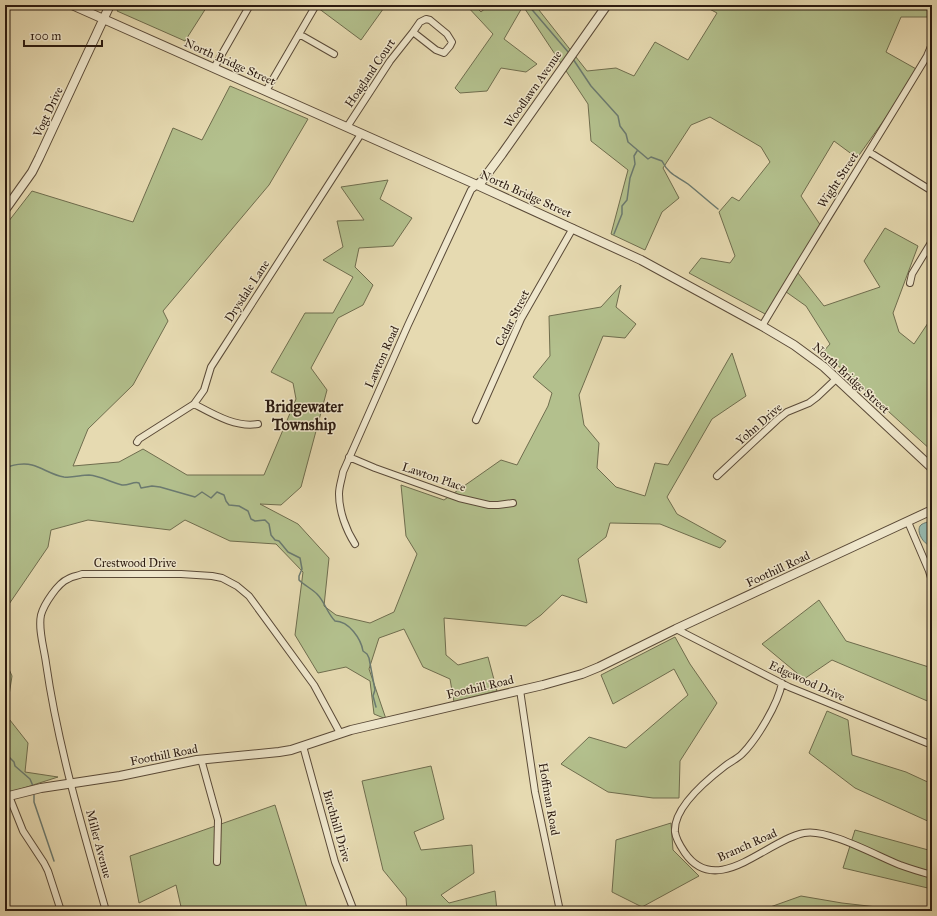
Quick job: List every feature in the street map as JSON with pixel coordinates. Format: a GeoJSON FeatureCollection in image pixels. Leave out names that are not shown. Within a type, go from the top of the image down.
{"type":"FeatureCollection","features":[{"type":"Feature","properties":{"kind":"street","name":"North Bridge Street"},"geometry":{"type":"LineString","coordinates":[[72,5],[573,228],[675,278],[762,326],[810,356],[932,468]]}},
{"type":"Feature","properties":{"kind":"street","name":"Vogt Drive"},"geometry":{"type":"LineString","coordinates":[[5,210],[23,185],[58,121],[110,5]]}},
{"type":"Feature","properties":{"kind":"street"},"geometry":{"type":"LineString","coordinates":[[214,68],[250,5]]}},
{"type":"Feature","properties":{"kind":"street"},"geometry":{"type":"LineString","coordinates":[[266,91],[316,5]]}},
{"type":"Feature","properties":{"kind":"street","name":"Woodlawn Avenue"},"geometry":{"type":"LineString","coordinates":[[477,185],[482,181],[502,154],[607,5]]}},
{"type":"Feature","properties":{"kind":"street","name":"Hoagland Court"},"geometry":{"type":"LineString","coordinates":[[347,128],[390,61],[420,22],[426,19],[430,20],[447,34],[452,42],[444,53],[413,32]]}},
{"type":"Feature","properties":{"kind":"street"},"geometry":{"type":"LineString","coordinates":[[299,34],[334,54]]}},
{"type":"Feature","properties":{"kind":"street","name":"Wight Street"},"geometry":{"type":"LineString","coordinates":[[762,326],[843,192],[930,57],[932,44]]}},
{"type":"Feature","properties":{"kind":"street","name":"Drysdale Lane"},"geometry":{"type":"LineString","coordinates":[[137,442],[139,439],[194,404],[199,398],[204,390],[212,367],[220,353],[362,134]]}},
{"type":"Feature","properties":{"kind":"street"},"geometry":{"type":"LineString","coordinates":[[869,152],[932,191]]}},
{"type":"Feature","properties":{"kind":"street","name":"Lawton Road"},"geometry":{"type":"LineString","coordinates":[[355,544],[349,534],[340,503],[339,493],[341,482],[350,457],[408,325],[471,190],[477,185]]}},
{"type":"Feature","properties":{"kind":"street","name":"Cedar Street"},"geometry":{"type":"LineString","coordinates":[[476,420],[522,319],[573,228]]}},
{"type":"Feature","properties":{"kind":"street"},"geometry":{"type":"LineString","coordinates":[[910,283],[912,274],[932,241]]}},
{"type":"Feature","properties":{"kind":"street","name":"Yohn Drive"},"geometry":{"type":"LineString","coordinates":[[717,476],[780,418],[788,412],[809,403],[836,379]]}},
{"type":"Feature","properties":{"kind":"street"},"geometry":{"type":"LineString","coordinates":[[194,404],[225,419],[240,424],[258,424]]}},
{"type":"Feature","properties":{"kind":"street","name":"Lawton Place"},"geometry":{"type":"LineString","coordinates":[[350,457],[374,468],[459,498],[498,506],[513,503]]}},
{"type":"Feature","properties":{"kind":"street","name":"Foothill Road"},"geometry":{"type":"LineString","coordinates":[[7,797],[41,788],[120,776],[201,759],[279,752],[340,734],[582,674],[931,511]]}},
{"type":"Feature","properties":{"kind":"street"},"geometry":{"type":"LineString","coordinates":[[908,522],[932,581]]}},
{"type":"Feature","properties":{"kind":"street","name":"Crestwood Drive"},"geometry":{"type":"LineString","coordinates":[[71,783],[49,686],[41,615],[58,587],[69,578],[82,574],[181,574],[212,576],[222,578],[237,586],[249,596],[306,672],[325,703],[340,734]]}},
{"type":"Feature","properties":{"kind":"street","name":"Edgewood Drive"},"geometry":{"type":"LineString","coordinates":[[676,629],[782,683],[932,745]]}},
{"type":"Feature","properties":{"kind":"street","name":"Branch Road"},"geometry":{"type":"LineString","coordinates":[[782,683],[771,712],[752,742],[741,755],[706,782],[681,810],[675,833],[678,842],[692,862],[706,870],[720,871],[738,864],[797,834],[812,832],[827,835],[900,865],[932,875]]}},
{"type":"Feature","properties":{"kind":"street","name":"Hoffman Road"},"geometry":{"type":"LineString","coordinates":[[520,690],[535,792],[560,911]]}},
{"type":"Feature","properties":{"kind":"street","name":"Birchhill Drive"},"geometry":{"type":"LineString","coordinates":[[303,746],[335,862],[354,911]]}},
{"type":"Feature","properties":{"kind":"street"},"geometry":{"type":"LineString","coordinates":[[201,759],[218,820],[217,862]]}},
{"type":"Feature","properties":{"kind":"street","name":"Miller Avenue"},"geometry":{"type":"LineString","coordinates":[[71,783],[106,911]]}},
{"type":"Feature","properties":{"kind":"street"},"geometry":{"type":"LineString","coordinates":[[7,797],[23,831],[48,871],[61,911]]}},
{"type":"Feature","properties":{"kind":"green space"},"geometry":{"type":"Polygon","coordinates":[[[120,5],[208,5],[185,41],[117,11],[120,5]]]}},
{"type":"Feature","properties":{"kind":"green space"},"geometry":{"type":"Polygon","coordinates":[[[314,5],[386,5],[361,40],[314,5]]]}},
{"type":"Feature","properties":{"kind":"green space"},"geometry":{"type":"Polygon","coordinates":[[[466,5],[474,5],[481,12],[489,5],[535,5],[587,71],[616,68],[634,76],[655,42],[688,60],[717,13],[702,5],[932,5],[932,17],[901,17],[886,52],[918,70],[914,78],[857,158],[834,141],[801,196],[821,226],[794,268],[824,306],[880,287],[864,261],[885,228],[918,246],[893,313],[899,332],[914,344],[932,317],[932,451],[823,352],[830,344],[806,306],[782,289],[767,315],[689,273],[701,258],[730,263],[735,256],[719,212],[732,197],[739,201],[770,162],[761,147],[710,117],[691,125],[663,168],[679,198],[662,212],[645,250],[611,234],[628,170],[591,141],[588,104],[523,6],[504,39],[537,64],[526,72],[501,68],[487,91],[460,93],[455,88],[493,34],[466,5]]]}},
{"type":"Feature","properties":{"kind":"green space"},"geometry":{"type":"Polygon","coordinates":[[[230,86],[308,119],[269,185],[163,311],[168,321],[133,385],[88,429],[73,466],[119,462],[143,449],[187,475],[264,475],[296,399],[293,383],[271,372],[305,313],[333,313],[353,277],[323,260],[343,247],[337,221],[364,220],[341,187],[388,180],[380,199],[412,218],[393,246],[359,248],[355,267],[373,285],[363,305],[338,318],[311,368],[327,390],[301,487],[281,505],[260,504],[298,524],[329,558],[324,606],[336,615],[370,623],[394,612],[417,554],[406,536],[401,485],[444,500],[501,460],[517,465],[548,406],[552,393],[533,377],[550,356],[549,316],[601,307],[621,285],[616,307],[636,324],[625,338],[603,336],[579,395],[584,425],[599,443],[597,468],[616,487],[645,496],[655,463],[668,465],[732,353],[746,396],[712,419],[667,497],[677,514],[726,541],[720,548],[660,524],[610,523],[606,537],[578,559],[587,603],[562,595],[541,615],[526,626],[444,618],[446,655],[458,665],[488,657],[497,691],[454,702],[450,679],[423,667],[404,629],[379,638],[369,669],[386,719],[374,714],[370,681],[346,667],[318,673],[295,635],[303,572],[276,544],[230,541],[185,520],[170,530],[88,520],[51,530],[48,547],[5,610],[5,226],[32,191],[133,222],[173,128],[202,140],[230,86]]]}},
{"type":"Feature","properties":{"kind":"green space"},"geometry":{"type":"Polygon","coordinates":[[[819,600],[846,641],[932,668],[932,703],[832,660],[804,679],[762,644],[819,600]]]}},
{"type":"Feature","properties":{"kind":"green space"},"geometry":{"type":"Polygon","coordinates":[[[675,637],[690,664],[717,703],[680,761],[679,798],[653,798],[608,792],[561,764],[589,737],[626,748],[688,695],[674,669],[613,704],[601,675],[675,637]]]}},
{"type":"Feature","properties":{"kind":"green space"},"geometry":{"type":"Polygon","coordinates":[[[5,660],[12,676],[6,715],[28,743],[25,772],[58,777],[5,794],[5,660]]]}},
{"type":"Feature","properties":{"kind":"green space"},"geometry":{"type":"Polygon","coordinates":[[[827,711],[848,720],[852,755],[906,772],[932,784],[932,823],[855,788],[809,753],[827,711]]]}},
{"type":"Feature","properties":{"kind":"green space"},"geometry":{"type":"Polygon","coordinates":[[[431,766],[444,819],[414,832],[421,850],[472,845],[474,873],[441,895],[449,903],[495,891],[497,911],[407,911],[406,898],[383,870],[362,781],[431,766]]]}},
{"type":"Feature","properties":{"kind":"green space"},"geometry":{"type":"Polygon","coordinates":[[[275,805],[308,911],[182,911],[176,885],[139,903],[130,856],[275,805]]]}},
{"type":"Feature","properties":{"kind":"green space"},"geometry":{"type":"Polygon","coordinates":[[[671,823],[673,850],[699,876],[642,907],[612,892],[616,840],[671,823]]]}},
{"type":"Feature","properties":{"kind":"green space"},"geometry":{"type":"Polygon","coordinates":[[[855,830],[932,851],[932,889],[843,868],[855,830]]]}},
{"type":"Feature","properties":{"kind":"green space"},"geometry":{"type":"Polygon","coordinates":[[[801,896],[842,903],[912,911],[759,911],[801,896]]]}},
{"type":"Feature","properties":{"kind":"water"},"geometry":{"type":"Polygon","coordinates":[[[932,521],[932,546],[924,542],[920,535],[919,529],[922,524],[932,521]]]}},
{"type":"Feature","properties":{"kind":"waterway"},"geometry":{"type":"LineString","coordinates":[[528,5],[569,53]]}},
{"type":"Feature","properties":{"kind":"waterway"},"geometry":{"type":"LineString","coordinates":[[573,59],[591,86],[618,116],[620,126],[626,134],[628,142],[648,159],[651,157],[662,161],[670,172],[688,184],[718,209]]}},
{"type":"Feature","properties":{"kind":"waterway"},"geometry":{"type":"LineString","coordinates":[[614,234],[622,214],[622,206],[627,200],[630,178],[635,164],[634,156],[637,151]]}},
{"type":"Feature","properties":{"kind":"waterway"},"geometry":{"type":"LineString","coordinates":[[5,469],[14,465],[29,464],[55,475],[64,477],[89,475],[122,485],[139,483],[141,488],[152,486],[160,487],[195,497],[202,492],[211,498],[217,492],[224,495],[229,505],[239,506],[248,511],[251,519],[255,521],[265,520],[269,524],[271,535],[275,540],[279,541],[288,552],[300,558],[302,569],[299,580],[317,594],[335,621],[349,627],[360,641],[363,651],[369,658],[375,690],[373,696],[376,707]]}},
{"type":"Feature","properties":{"kind":"waterway"},"geometry":{"type":"LineString","coordinates":[[5,746],[6,754],[14,762],[15,766],[30,779],[33,786]]}},
{"type":"Feature","properties":{"kind":"waterway"},"geometry":{"type":"LineString","coordinates":[[34,795],[34,802],[54,861]]}},
{"type":"Feature","properties":{"kind":"district","name":"Bridgewater Township"},"geometry":{"type":"Point","coordinates":[304,415]}}]}
